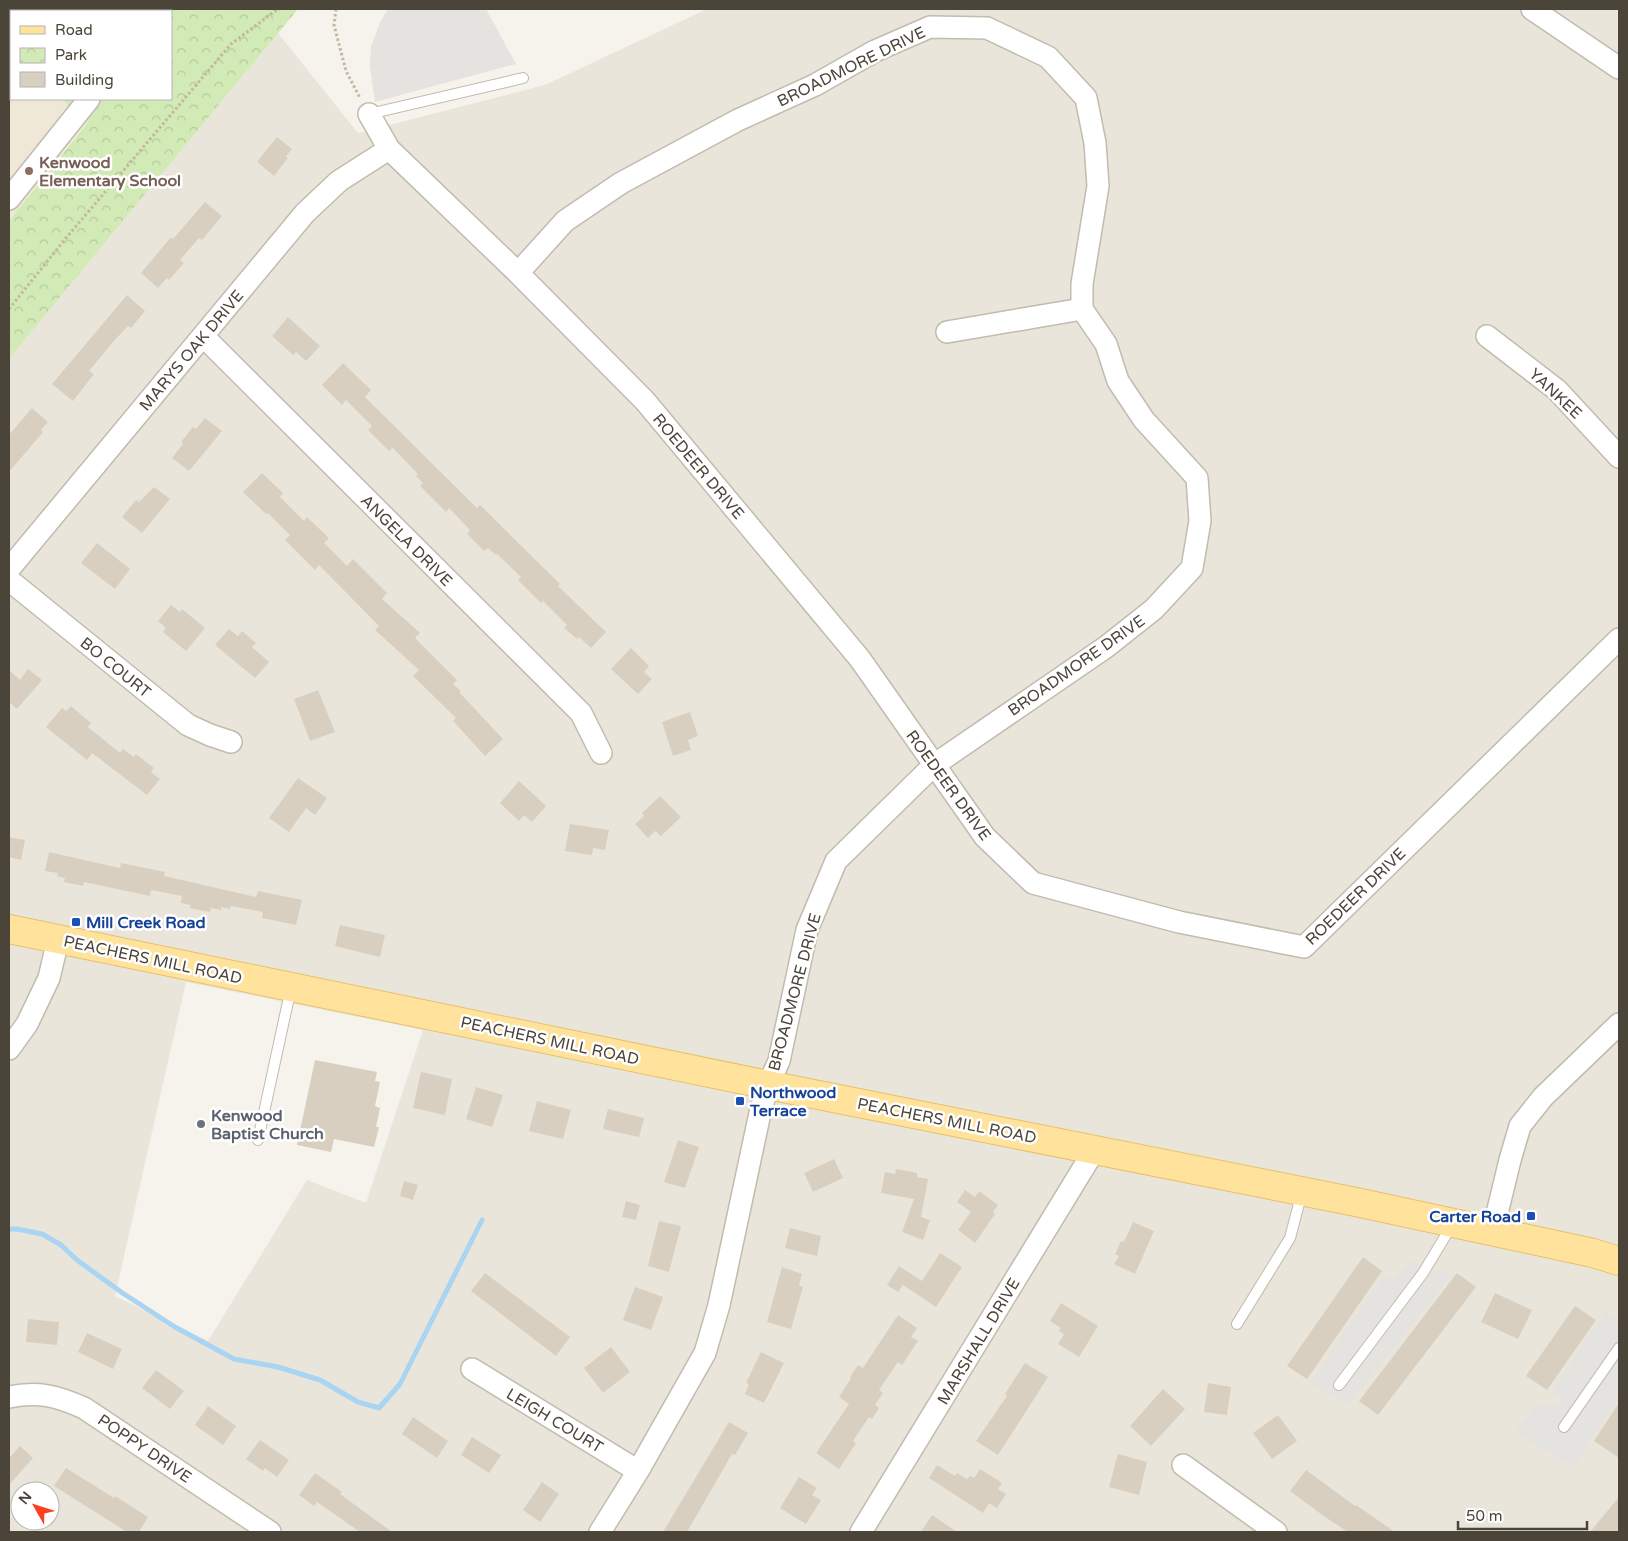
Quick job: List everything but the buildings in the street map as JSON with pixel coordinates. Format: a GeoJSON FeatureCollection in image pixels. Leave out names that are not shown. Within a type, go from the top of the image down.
{"type":"FeatureCollection","features":[{"type":"Feature","properties":{"kind":"main road","name":"PEACHERS MILL ROAD"},"geometry":{"type":"LineString","coordinates":[[9,929],[768,1085],[1493,1230],[1593,1253],[1619,1262]]}},
{"type":"Feature","properties":{"kind":"street"},"geometry":{"type":"LineString","coordinates":[[1532,9],[1619,68]]}},
{"type":"Feature","properties":{"kind":"street","name":"BROADMORE DRIVE"},"geometry":{"type":"LineString","coordinates":[[518,273],[565,221],[621,183],[738,120],[815,85],[875,51],[930,28],[987,28],[1048,57],[1086,98],[1095,143],[1098,186],[1084,274],[1082,309],[1106,344],[1118,381],[1139,412],[1197,478],[1200,521],[1192,568],[1154,609],[1106,647],[934,765],[836,861],[807,930],[779,1060],[768,1085]]}},
{"type":"Feature","properties":{"kind":"street"},"geometry":{"type":"LineString","coordinates":[[9,199],[88,100]]}},
{"type":"Feature","properties":{"kind":"street","name":"ROEDEER DRIVE"},"geometry":{"type":"LineString","coordinates":[[369,114],[389,149],[518,273],[645,401],[860,659],[985,837],[1033,883],[1179,922],[1304,947],[1619,639]]}},
{"type":"Feature","properties":{"kind":"street","name":"MARYS OAK DRIVE"},"geometry":{"type":"LineString","coordinates":[[9,569],[305,213],[339,181],[389,149]]}},
{"type":"Feature","properties":{"kind":"street"},"geometry":{"type":"LineString","coordinates":[[947,332],[1082,309]]}},
{"type":"Feature","properties":{"kind":"street","name":"ANGELA DRIVE"},"geometry":{"type":"LineString","coordinates":[[203,336],[581,714],[601,752]]}},
{"type":"Feature","properties":{"kind":"street","name":"YANKEE"},"geometry":{"type":"LineString","coordinates":[[1487,336],[1557,390],[1619,457]]}},
{"type":"Feature","properties":{"kind":"street","name":"BO COURT"},"geometry":{"type":"LineString","coordinates":[[9,580],[188,725],[231,742]]}},
{"type":"Feature","properties":{"kind":"street"},"geometry":{"type":"LineString","coordinates":[[9,1049],[27,1024],[49,978],[58,940]]}},
{"type":"Feature","properties":{"kind":"street"},"geometry":{"type":"LineString","coordinates":[[1493,1230],[1520,1126],[1543,1097],[1619,1024]]}},
{"type":"Feature","properties":{"kind":"street"},"geometry":{"type":"LineString","coordinates":[[600,1532],[690,1382],[709,1340],[719,1306],[760,1113],[768,1085]]}},
{"type":"Feature","properties":{"kind":"street","name":"MARSHALL DRIVE"},"geometry":{"type":"LineString","coordinates":[[862,1532],[1095,1149]]}},
{"type":"Feature","properties":{"kind":"street","name":"LEIGH COURT"},"geometry":{"type":"LineString","coordinates":[[472,1369],[638,1471]]}},
{"type":"Feature","properties":{"kind":"street","name":"POPPY DRIVE"},"geometry":{"type":"LineString","coordinates":[[9,1397],[43,1395],[63,1398],[84,1408],[270,1532]]}},
{"type":"Feature","properties":{"kind":"street"},"geometry":{"type":"LineString","coordinates":[[1183,1465],[1276,1532]]}},
{"type":"Feature","properties":{"kind":"lane"},"geometry":{"type":"LineString","coordinates":[[369,114],[522,78]]}},
{"type":"Feature","properties":{"kind":"lane"},"geometry":{"type":"LineString","coordinates":[[258,1140],[292,987]]}},
{"type":"Feature","properties":{"kind":"lane"},"geometry":{"type":"LineString","coordinates":[[1237,1324],[1290,1238],[1302,1191]]}},
{"type":"Feature","properties":{"kind":"lane"},"geometry":{"type":"LineString","coordinates":[[1339,1385],[1423,1273],[1454,1222]]}},
{"type":"Feature","properties":{"kind":"lane"},"geometry":{"type":"LineString","coordinates":[[1564,1427],[1619,1348]]}},
{"type":"Feature","properties":{"kind":"path"},"geometry":{"type":"LineString","coordinates":[[9,309],[66,238],[231,44],[280,9]]}},
{"type":"Feature","properties":{"kind":"path"},"geometry":{"type":"LineString","coordinates":[[336,9],[334,25],[346,71],[369,114]]}},
{"type":"Feature","properties":{"kind":"shaded area"},"geometry":{"type":"Polygon","coordinates":[[[388,9],[486,9],[516,64],[375,102],[370,66],[371,47],[380,22],[388,9]]]}},
{"type":"Feature","properties":{"kind":"shaded area"},"geometry":{"type":"Polygon","coordinates":[[[707,9],[1619,9],[1619,1532],[9,1532],[9,359],[278,33],[358,133],[545,85],[707,9]],[[186,982],[115,1296],[208,1341],[307,1180],[366,1203],[423,1030],[186,982]]]}},
{"type":"Feature","properties":{"kind":"shaded area","name":"Kenwood Elementary School"},"geometry":{"type":"Polygon","coordinates":[[[9,78],[10,100],[62,100],[88,121],[9,221],[9,78]]]}},
{"type":"Feature","properties":{"kind":"shaded area"},"geometry":{"type":"Polygon","coordinates":[[[1410,1261],[1451,1275],[1348,1406],[1310,1382],[1383,1276],[1395,1277],[1410,1261]]]}},
{"type":"Feature","properties":{"kind":"shaded area"},"geometry":{"type":"Polygon","coordinates":[[[1605,1312],[1619,1321],[1619,1398],[1573,1467],[1514,1431],[1539,1402],[1548,1407],[1555,1407],[1563,1402],[1551,1393],[1605,1312]]]}},
{"type":"Feature","properties":{"kind":"green space"},"geometry":{"type":"Polygon","coordinates":[[[9,9],[298,9],[9,359],[9,221],[88,122],[62,100],[172,100],[172,10],[10,10],[9,78],[9,9]]]}},
{"type":"Feature","properties":{"kind":"green space"},"geometry":{"type":"Polygon","coordinates":[[[9,9],[85,9],[10,10],[9,44],[9,9]]]}},
{"type":"Feature","properties":{"kind":"waterway"},"geometry":{"type":"LineString","coordinates":[[9,1229],[42,1234],[61,1245],[77,1260],[121,1292],[175,1327],[234,1359],[278,1367],[320,1380],[358,1402],[379,1408],[400,1384],[482,1220]]}},
{"type":"Feature","properties":{"kind":"place","name":"Kenwood Elementary School"},"geometry":{"type":"Point","coordinates":[29,171]}},
{"type":"Feature","properties":{"kind":"place","name":"Mill Creek Road"},"geometry":{"type":"Point","coordinates":[76,922]}},
{"type":"Feature","properties":{"kind":"place","name":"Northwood Terrace"},"geometry":{"type":"Point","coordinates":[740,1101]}},
{"type":"Feature","properties":{"kind":"place","name":"Kenwood Baptist Church"},"geometry":{"type":"Point","coordinates":[201,1124]}},
{"type":"Feature","properties":{"kind":"place","name":"Carter Road"},"geometry":{"type":"Point","coordinates":[1531,1216]}}]}
